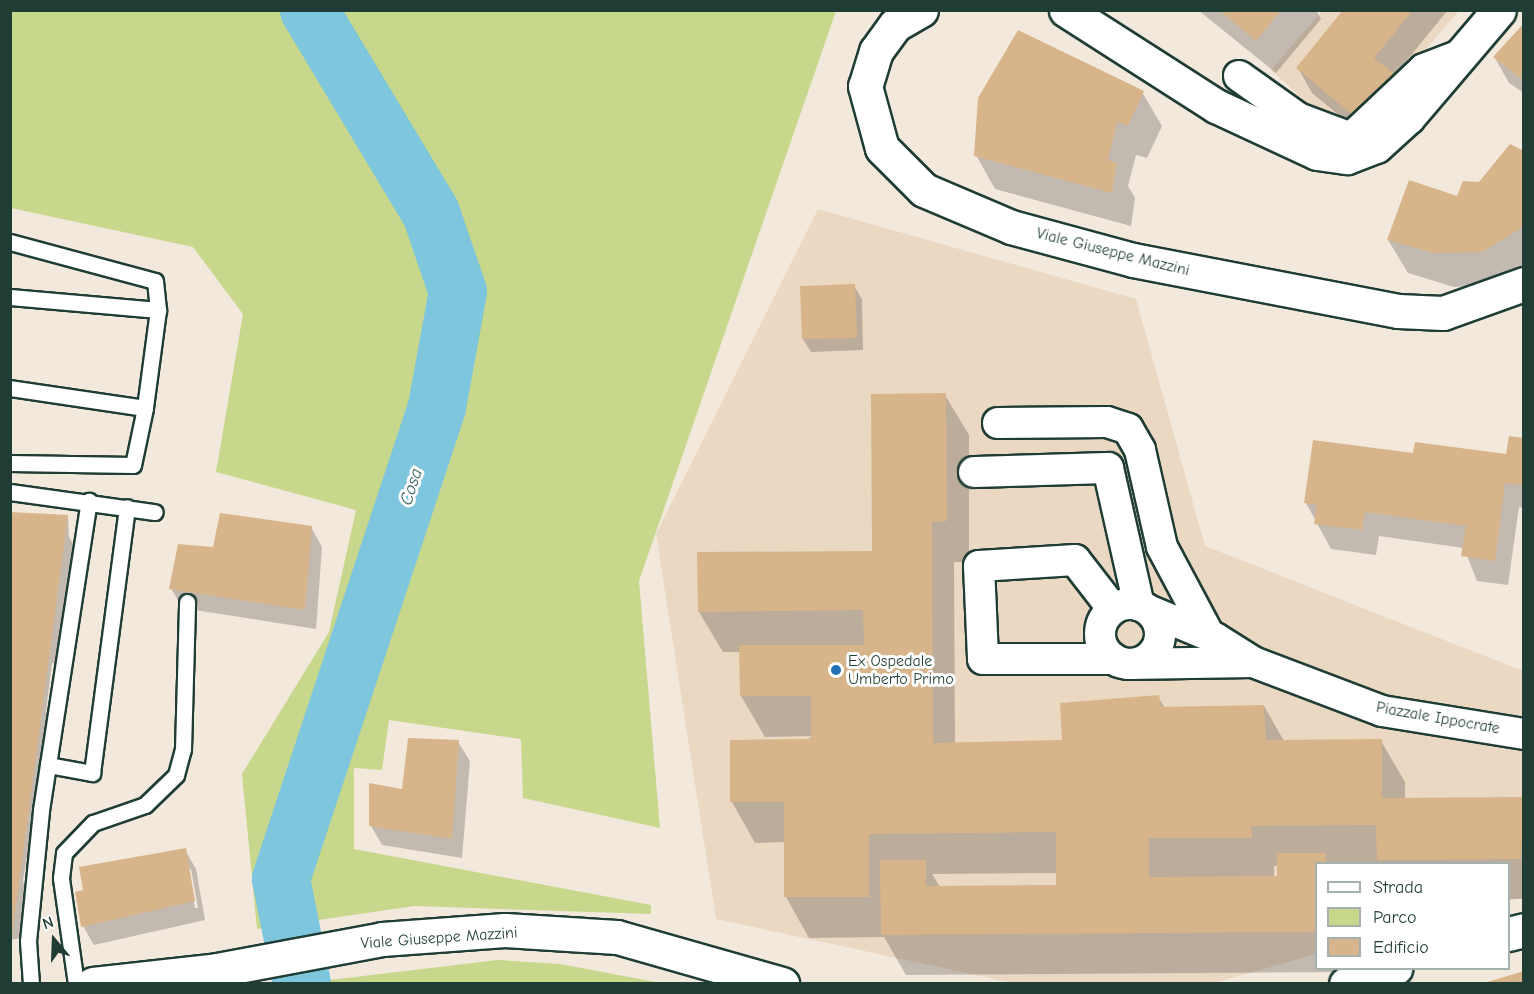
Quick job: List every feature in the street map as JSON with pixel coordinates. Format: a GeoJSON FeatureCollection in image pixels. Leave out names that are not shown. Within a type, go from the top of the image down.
{"type":"FeatureCollection","features":[{"type":"Feature","properties":{"kind":"main road","name":"Viale Giuseppe Mazzini"},"geometry":{"type":"LineString","coordinates":[[921,10],[895,25],[876,51],[865,86],[882,148],[924,190],[1011,227],[1133,260],[1398,311],[1443,313],[1524,284]]}},
{"type":"Feature","properties":{"kind":"main road"},"geometry":{"type":"LineString","coordinates":[[1066,10],[1216,106],[1317,153],[1347,158],[1376,146],[1392,131],[1499,10]]}},
{"type":"Feature","properties":{"kind":"main road","name":"Viale Giuseppe Mazzini"},"geometry":{"type":"LineString","coordinates":[[93,984],[217,970],[382,939],[505,930],[617,937],[750,970],[782,984]]}},
{"type":"Feature","properties":{"kind":"main road"},"geometry":{"type":"LineString","coordinates":[[1346,984],[1392,970]]}},
{"type":"Feature","properties":{"kind":"street"},"geometry":{"type":"LineString","coordinates":[[1239,76],[1298,118],[1351,138],[1424,69],[1460,55]]}},
{"type":"Feature","properties":{"kind":"street"},"geometry":{"type":"LineString","coordinates":[[998,423],[1107,422],[1128,429],[1140,450],[1162,547],[1209,635]]}},
{"type":"Feature","properties":{"kind":"street"},"geometry":{"type":"LineString","coordinates":[[974,472],[1108,468],[1134,609],[1160,627],[1158,646],[1146,659],[1121,661],[1100,634],[1134,609]]}},
{"type":"Feature","properties":{"kind":"street","name":"Piazzale Ippocrate"},"geometry":{"type":"LineString","coordinates":[[1253,662],[983,659],[979,566],[1075,560],[1134,609],[1209,635],[1253,662],[1382,711],[1524,734]]}},
{"type":"Feature","properties":{"kind":"lane"},"geometry":{"type":"LineString","coordinates":[[10,242],[155,280],[158,310],[146,408],[133,465],[10,463]]}},
{"type":"Feature","properties":{"kind":"lane"},"geometry":{"type":"LineString","coordinates":[[10,297],[158,310]]}},
{"type":"Feature","properties":{"kind":"lane"},"geometry":{"type":"LineString","coordinates":[[10,388],[146,408]]}},
{"type":"Feature","properties":{"kind":"lane"},"geometry":{"type":"LineString","coordinates":[[10,492],[89,501],[155,512]]}},
{"type":"Feature","properties":{"kind":"lane"},"geometry":{"type":"LineString","coordinates":[[31,984],[28,941],[48,765],[89,501]]}},
{"type":"Feature","properties":{"kind":"lane"},"geometry":{"type":"LineString","coordinates":[[48,765],[92,773],[127,507]]}},
{"type":"Feature","properties":{"kind":"lane"},"geometry":{"type":"LineString","coordinates":[[76,984],[61,878],[64,853],[93,823],[145,805],[176,775],[183,749],[187,602]]}},
{"type":"Feature","properties":{"kind":"shaded area"},"geometry":{"type":"Polygon","coordinates":[[[1322,11],[1459,11],[1358,128],[1315,110],[1271,70],[1322,11]]]}},
{"type":"Feature","properties":{"kind":"shaded area"},"geometry":{"type":"Polygon","coordinates":[[[818,209],[1136,299],[1205,546],[1523,671],[1523,897],[1510,901],[1510,862],[1315,862],[1315,954],[1211,984],[1013,983],[716,919],[656,534],[818,209]]]}},
{"type":"Feature","properties":{"kind":"green space"},"geometry":{"type":"Polygon","coordinates":[[[10,11],[836,11],[639,581],[660,828],[523,798],[521,739],[389,720],[382,770],[354,768],[354,849],[651,905],[651,914],[414,906],[257,929],[242,774],[329,632],[356,510],[216,472],[243,314],[193,247],[11,208],[10,11]]]}},
{"type":"Feature","properties":{"kind":"green space"},"geometry":{"type":"Polygon","coordinates":[[[498,960],[560,964],[661,983],[304,983],[498,960]]]}},
{"type":"Feature","properties":{"kind":"building"},"geometry":{"type":"Polygon","coordinates":[[[1219,10],[1281,10],[1256,41],[1219,10]]]}},
{"type":"Feature","properties":{"kind":"building"},"geometry":{"type":"Polygon","coordinates":[[[1343,10],[1413,10],[1374,58],[1397,76],[1360,121],[1296,68],[1343,10]]]}},
{"type":"Feature","properties":{"kind":"building"},"geometry":{"type":"Polygon","coordinates":[[[1524,23],[1524,81],[1493,57],[1524,23]]]}},
{"type":"Feature","properties":{"kind":"building"},"geometry":{"type":"Polygon","coordinates":[[[1018,30],[1144,91],[1128,126],[1117,122],[1108,160],[1117,163],[1112,193],[974,156],[978,98],[1018,30]]]}},
{"type":"Feature","properties":{"kind":"building"},"geometry":{"type":"Polygon","coordinates":[[[1510,144],[1524,151],[1524,225],[1518,230],[1482,252],[1434,253],[1387,240],[1409,180],[1457,196],[1463,181],[1479,182],[1510,144]]]}},
{"type":"Feature","properties":{"kind":"building"},"geometry":{"type":"Polygon","coordinates":[[[855,284],[857,338],[802,339],[800,286],[855,284]]]}},
{"type":"Feature","properties":{"kind":"building","name":"Ex Ospedale Umberto Primo"},"geometry":{"type":"Polygon","coordinates":[[[946,393],[947,521],[932,522],[933,743],[1062,740],[1060,703],[1159,695],[1161,707],[1264,705],[1266,740],[1382,739],[1382,798],[1524,797],[1521,859],[1377,860],[1376,825],[1251,826],[1252,838],[1149,838],[1149,877],[1277,876],[1277,853],[1326,853],[1326,862],[1315,862],[1315,932],[881,935],[880,860],[926,860],[926,886],[1056,885],[1056,832],[869,834],[869,897],[784,897],[784,802],[730,802],[730,740],[811,739],[811,696],[740,696],[739,645],[864,645],[863,610],[698,612],[697,552],[872,551],[871,394],[946,393]]]}},
{"type":"Feature","properties":{"kind":"building"},"geometry":{"type":"Polygon","coordinates":[[[1509,436],[1524,438],[1524,485],[1505,483],[1495,561],[1461,556],[1466,526],[1365,512],[1362,530],[1314,524],[1317,505],[1304,503],[1313,440],[1413,453],[1415,442],[1506,454],[1509,436]]]}},
{"type":"Feature","properties":{"kind":"building"},"geometry":{"type":"Polygon","coordinates":[[[10,512],[68,515],[12,936],[10,936],[10,512]]]}},
{"type":"Feature","properties":{"kind":"building"},"geometry":{"type":"Polygon","coordinates":[[[220,513],[312,526],[305,610],[169,589],[178,544],[213,547],[220,513]]]}},
{"type":"Feature","properties":{"kind":"building"},"geometry":{"type":"Polygon","coordinates":[[[408,738],[459,740],[452,839],[369,826],[369,783],[402,789],[408,738]]]}},
{"type":"Feature","properties":{"kind":"building"},"geometry":{"type":"Polygon","coordinates":[[[186,848],[195,901],[81,927],[75,892],[83,890],[79,867],[186,848]]]}},
{"type":"Feature","properties":{"kind":"building"},"geometry":{"type":"Polygon","coordinates":[[[1524,971],[1524,984],[1484,984],[1484,983],[1524,971]]]}},
{"type":"Feature","properties":{"kind":"waterway","name":"Cosa"},"geometry":{"type":"LineString","coordinates":[[302,984],[281,879],[437,407],[458,292],[431,213],[309,10]]}},
{"type":"Feature","properties":{"kind":"place","name":"Ex Ospedale Umberto Primo"},"geometry":{"type":"Point","coordinates":[836,670]}}]}
